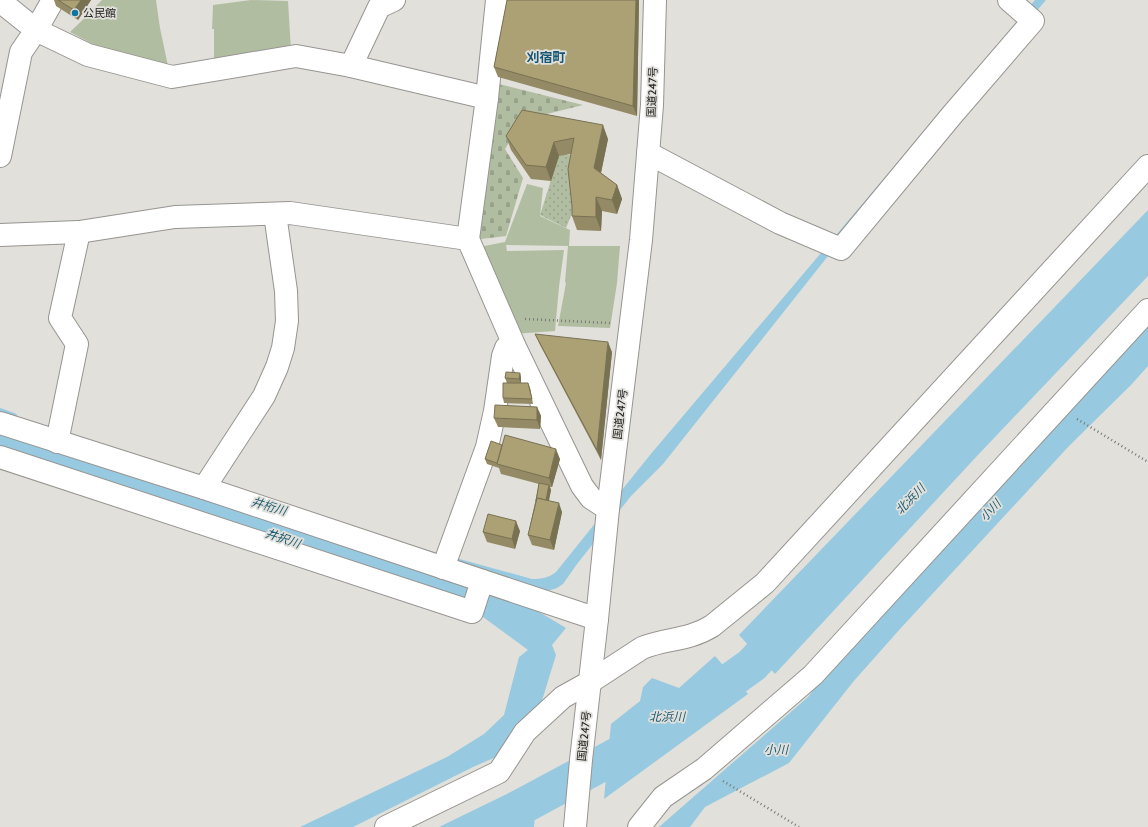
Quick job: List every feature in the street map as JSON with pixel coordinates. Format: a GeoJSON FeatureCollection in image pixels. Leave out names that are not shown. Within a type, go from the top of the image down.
{"type":"FeatureCollection","features":[{"type":"Feature","properties":{"kind":"main road"},"geometry":{"type":"LineString","coordinates":[[0,156],[20,52],[36,30],[53,0]]}},
{"type":"Feature","properties":{"kind":"main road"},"geometry":{"type":"LineString","coordinates":[[351,66],[379,7],[394,0]]}},
{"type":"Feature","properties":{"kind":"main road"},"geometry":{"type":"LineString","coordinates":[[497,0],[487,98],[468,240],[514,344],[582,486],[591,498],[608,509]]}},
{"type":"Feature","properties":{"kind":"main road","name":"国道247号"},"geometry":{"type":"LineString","coordinates":[[575,827],[608,509],[641,240],[652,105],[655,0]]}},
{"type":"Feature","properties":{"kind":"main road"},"geometry":{"type":"LineString","coordinates":[[648,153],[780,223],[841,249],[952,115],[1033,21],[1009,0]]}},
{"type":"Feature","properties":{"kind":"main road"},"geometry":{"type":"LineString","coordinates":[[0,1],[36,30],[88,55],[172,77],[296,56],[351,66],[487,98]]}},
{"type":"Feature","properties":{"kind":"main road"},"geometry":{"type":"LineString","coordinates":[[386,827],[499,772],[525,732],[563,697],[589,690],[642,648],[651,644],[685,638],[704,631],[765,583],[1148,166]]}},
{"type":"Feature","properties":{"kind":"main road"},"geometry":{"type":"LineString","coordinates":[[0,235],[79,232],[175,217],[290,213],[468,240]]}},
{"type":"Feature","properties":{"kind":"main road"},"geometry":{"type":"LineString","coordinates":[[204,488],[264,396],[283,348],[287,320],[286,291],[275,214]]}},
{"type":"Feature","properties":{"kind":"main road"},"geometry":{"type":"LineString","coordinates":[[57,442],[77,344],[60,318],[79,232]]}},
{"type":"Feature","properties":{"kind":"main road"},"geometry":{"type":"LineString","coordinates":[[639,827],[663,797],[704,769],[813,675],[1148,310]]}},
{"type":"Feature","properties":{"kind":"main road"},"geometry":{"type":"LineString","coordinates":[[445,561],[487,447],[495,411],[503,356],[506,348],[514,344]]}},
{"type":"Feature","properties":{"kind":"main road"},"geometry":{"type":"LineString","coordinates":[[0,423],[204,488],[445,561],[482,582],[597,619]]}},
{"type":"Feature","properties":{"kind":"main road"},"geometry":{"type":"LineString","coordinates":[[0,457],[472,612],[482,582]]}},
{"type":"Feature","properties":{"kind":"path"},"geometry":{"type":"LineString","coordinates":[[502,318],[631,324]]}},
{"type":"Feature","properties":{"kind":"path"},"geometry":{"type":"LineString","coordinates":[[1057,408],[1148,462]]}},
{"type":"Feature","properties":{"kind":"path"},"geometry":{"type":"LineString","coordinates":[[704,769],[800,827]]}},
{"type":"Feature","properties":{"kind":"green space"},"geometry":{"type":"Polygon","coordinates":[[[102,0],[156,0],[168,66],[112,54],[70,32],[102,0]]]}},
{"type":"Feature","properties":{"kind":"green space"},"geometry":{"type":"Polygon","coordinates":[[[251,0],[288,1],[291,50],[214,66],[214,29],[212,29],[213,5],[251,0]]]}},
{"type":"Feature","properties":{"kind":"green space"},"geometry":{"type":"Polygon","coordinates":[[[499,84],[583,105],[523,120],[505,149],[523,178],[506,236],[473,240],[499,84]]]}},
{"type":"Feature","properties":{"kind":"green space"},"geometry":{"type":"Polygon","coordinates":[[[559,155],[573,155],[579,196],[566,228],[540,215],[559,155]]]}},
{"type":"Feature","properties":{"kind":"green space"},"geometry":{"type":"Polygon","coordinates":[[[527,184],[543,188],[540,216],[570,230],[569,246],[620,246],[617,283],[610,328],[558,326],[566,283],[568,246],[506,245],[507,251],[564,250],[555,331],[513,334],[474,248],[505,242],[527,184]]]}},
{"type":"Feature","properties":{"kind":"water","name":"井択川"},"geometry":{"type":"Polygon","coordinates":[[[1035,0],[1046,0],[828,256],[663,464],[631,496],[563,584],[557,588],[545,592],[398,542],[532,579],[545,578],[556,572],[650,455],[1035,0]]]}},
{"type":"Feature","properties":{"kind":"water"},"geometry":{"type":"Polygon","coordinates":[[[1148,210],[1148,276],[977,456],[775,674],[739,635],[1148,210]]]}},
{"type":"Feature","properties":{"kind":"water","name":"小川"},"geometry":{"type":"Polygon","coordinates":[[[1148,325],[1148,366],[1131,385],[1069,446],[900,629],[853,682],[789,763],[705,807],[690,827],[659,827],[808,697],[854,638],[1148,325]]]}},
{"type":"Feature","properties":{"kind":"water"},"geometry":{"type":"Polygon","coordinates":[[[0,432],[501,597],[541,613],[566,628],[552,645],[556,655],[540,707],[505,753],[473,767],[353,827],[300,827],[447,757],[484,734],[504,715],[519,657],[528,650],[468,606],[0,449],[0,432]]]}},
{"type":"Feature","properties":{"kind":"water","name":"北浜川"},"geometry":{"type":"Polygon","coordinates":[[[715,656],[748,694],[604,799],[611,724],[640,701],[643,687],[652,678],[679,688],[715,656]]]}},
{"type":"Feature","properties":{"kind":"water"},"geometry":{"type":"Polygon","coordinates":[[[538,779],[534,827],[439,827],[538,779]]]}},
{"type":"Feature","properties":{"kind":"building"},"geometry":{"type":"Polygon","coordinates":[[[58,0],[81,0],[74,10],[58,0]]]}},
{"type":"Feature","properties":{"kind":"building"},"geometry":{"type":"Polygon","coordinates":[[[507,0],[636,0],[633,106],[494,67],[507,0]]]}},
{"type":"Feature","properties":{"kind":"building"},"geometry":{"type":"Polygon","coordinates":[[[522,110],[603,125],[594,168],[617,185],[612,200],[596,197],[596,217],[572,216],[568,169],[574,138],[554,142],[546,167],[526,165],[506,136],[522,110]]]}},
{"type":"Feature","properties":{"kind":"building"},"geometry":{"type":"Polygon","coordinates":[[[535,334],[608,342],[597,450],[535,334]]]}},
{"type":"Feature","properties":{"kind":"building"},"geometry":{"type":"Polygon","coordinates":[[[506,372],[520,373],[519,379],[505,378],[506,372]]]}},
{"type":"Feature","properties":{"kind":"building"},"geometry":{"type":"Polygon","coordinates":[[[503,383],[528,383],[532,399],[503,398],[503,383]]]}},
{"type":"Feature","properties":{"kind":"building"},"geometry":{"type":"Polygon","coordinates":[[[495,405],[537,407],[537,420],[494,418],[495,405]]]}},
{"type":"Feature","properties":{"kind":"building"},"geometry":{"type":"Polygon","coordinates":[[[505,435],[556,449],[549,478],[497,464],[505,435]]]}},
{"type":"Feature","properties":{"kind":"building"},"geometry":{"type":"Polygon","coordinates":[[[491,441],[502,445],[497,463],[485,459],[491,441]]]}},
{"type":"Feature","properties":{"kind":"building"},"geometry":{"type":"Polygon","coordinates":[[[539,483],[549,485],[546,500],[537,498],[536,501],[539,483]]]}},
{"type":"Feature","properties":{"kind":"building"},"geometry":{"type":"Polygon","coordinates":[[[537,498],[559,503],[550,540],[528,535],[537,498]]]}},
{"type":"Feature","properties":{"kind":"building"},"geometry":{"type":"Polygon","coordinates":[[[488,514],[516,521],[512,539],[483,532],[488,514]]]}},
{"type":"Feature","properties":{"kind":"waterway"},"geometry":{"type":"LineString","coordinates":[[0,411],[14,416]]}},
{"type":"Feature","properties":{"kind":"waterway","name":"北浜川"},"geometry":{"type":"LineString","coordinates":[[695,706],[752,665],[793,621]]}},
{"type":"Feature","properties":{"kind":"waterway","name":"北浜川"},"geometry":{"type":"LineString","coordinates":[[484,827],[651,737]]}},
{"type":"Feature","properties":{"kind":"place","name":"公民館"},"geometry":{"type":"Point","coordinates":[75,13]}},
{"type":"Feature","properties":{"kind":"district","name":"刈宿町"},"geometry":{"type":"Point","coordinates":[546,57]}},
{"type":"Feature","properties":{"kind":"water label","name":"井桁川"},"geometry":{"type":"Point","coordinates":[269,506]}}]}
